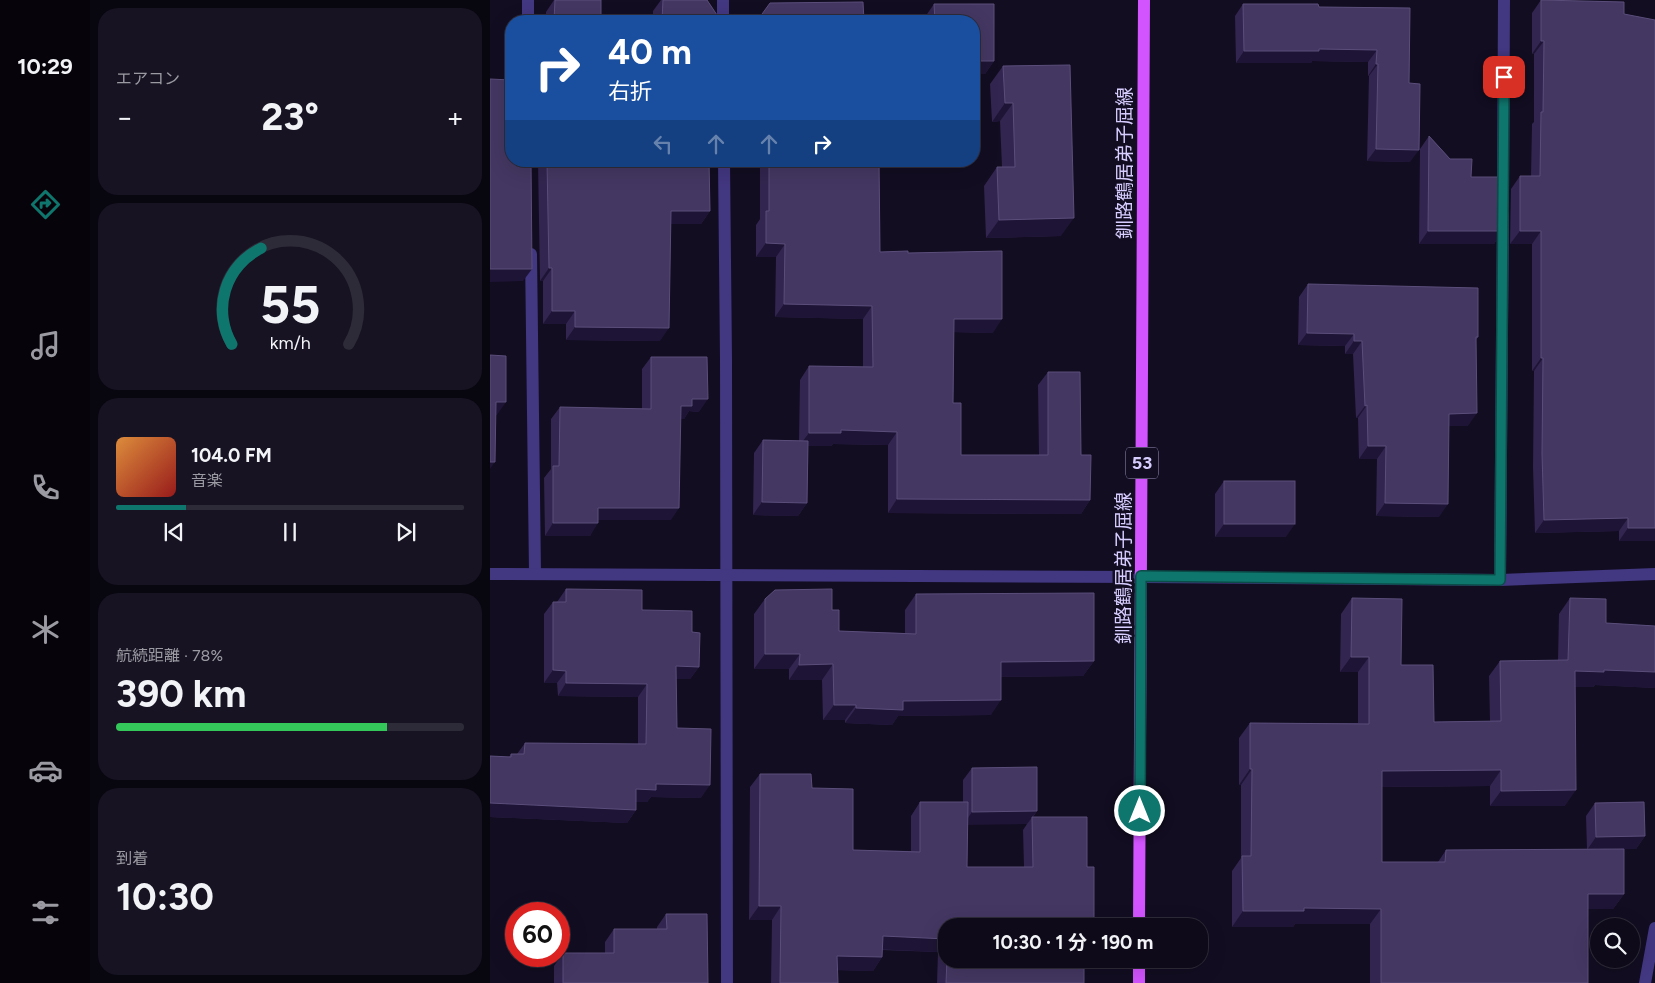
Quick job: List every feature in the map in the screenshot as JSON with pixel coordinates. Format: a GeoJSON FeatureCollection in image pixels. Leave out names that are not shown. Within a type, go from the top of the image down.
{"type":"FeatureCollection","features":[{"type":"Feature","properties":{"kind":"main road","name":"釧路鶴居弟子屈線"},"geometry":{"type":"LineString","coordinates":[[1139,918],[1144,0]]}},
{"type":"Feature","properties":{"kind":"main road"},"geometry":{"type":"LineString","coordinates":[[1138,983],[1139,968]]}},
{"type":"Feature","properties":{"kind":"street"},"geometry":{"type":"LineString","coordinates":[[528,0],[528,15]]}},
{"type":"Feature","properties":{"kind":"street"},"geometry":{"type":"LineString","coordinates":[[722,0],[723,15]]}},
{"type":"Feature","properties":{"kind":"street"},"geometry":{"type":"LineString","coordinates":[[1500,580],[1504,0]]}},
{"type":"Feature","properties":{"kind":"street"},"geometry":{"type":"LineString","coordinates":[[724,167],[727,983]]}},
{"type":"Feature","properties":{"kind":"street"},"geometry":{"type":"LineString","coordinates":[[530,239],[534,574]]}},
{"type":"Feature","properties":{"kind":"street"},"geometry":{"type":"LineString","coordinates":[[490,574],[1141,576],[1500,580],[1655,574]]}},
{"type":"Feature","properties":{"kind":"street"},"geometry":{"type":"LineString","coordinates":[[1645,983],[1655,928]]}},
{"type":"Feature","properties":{"kind":"building"},"geometry":{"type":"Polygon","coordinates":[[[555,0],[601,0],[601,15],[554,15],[555,0]]]}},
{"type":"Feature","properties":{"kind":"building"},"geometry":{"type":"Polygon","coordinates":[[[663,0],[707,0],[717,15],[662,15],[663,0]]]}},
{"type":"Feature","properties":{"kind":"building"},"geometry":{"type":"Polygon","coordinates":[[[1541,0],[1624,2],[1624,14],[1655,20],[1655,528],[1628,528],[1628,518],[1544,520],[1541,231],[1520,231],[1520,176],[1540,176],[1544,41],[1541,41],[1541,0]]]}},
{"type":"Feature","properties":{"kind":"building"},"geometry":{"type":"Polygon","coordinates":[[[863,2],[864,15],[761,15],[770,3],[863,2]]]}},
{"type":"Feature","properties":{"kind":"building"},"geometry":{"type":"Polygon","coordinates":[[[934,4],[994,4],[994,61],[980,61],[980,15],[935,15],[934,4]]]}},
{"type":"Feature","properties":{"kind":"building"},"geometry":{"type":"Polygon","coordinates":[[[1243,4],[1318,4],[1319,7],[1410,8],[1409,83],[1420,84],[1419,150],[1376,149],[1377,50],[1244,51],[1243,4]]]}},
{"type":"Feature","properties":{"kind":"building"},"geometry":{"type":"Polygon","coordinates":[[[1070,65],[1074,218],[999,220],[997,167],[1015,167],[1013,103],[1005,103],[1003,66],[1070,65]]]}},
{"type":"Feature","properties":{"kind":"building"},"geometry":{"type":"Polygon","coordinates":[[[490,79],[505,80],[505,167],[531,167],[532,269],[490,269],[490,79]]]}},
{"type":"Feature","properties":{"kind":"building"},"geometry":{"type":"Polygon","coordinates":[[[1429,136],[1450,159],[1472,159],[1471,177],[1504,177],[1503,231],[1428,231],[1429,136]]]}},
{"type":"Feature","properties":{"kind":"building"},"geometry":{"type":"Polygon","coordinates":[[[547,167],[709,167],[710,211],[671,211],[669,328],[575,327],[575,311],[552,311],[552,268],[549,268],[547,167]]]}},
{"type":"Feature","properties":{"kind":"building"},"geometry":{"type":"Polygon","coordinates":[[[769,167],[879,167],[880,252],[1002,251],[1002,319],[954,319],[953,403],[961,403],[961,455],[1048,455],[1048,372],[1080,372],[1081,455],[1091,455],[1090,500],[897,499],[897,432],[841,430],[841,433],[809,433],[809,366],[873,367],[872,306],[784,304],[785,244],[766,243],[766,211],[769,211],[769,167]]]}},
{"type":"Feature","properties":{"kind":"building"},"geometry":{"type":"Polygon","coordinates":[[[1308,284],[1478,288],[1478,337],[1476,337],[1477,413],[1449,414],[1448,504],[1385,503],[1386,446],[1368,446],[1362,341],[1354,341],[1354,334],[1307,333],[1308,284]]]}},
{"type":"Feature","properties":{"kind":"building"},"geometry":{"type":"Polygon","coordinates":[[[490,355],[506,356],[506,402],[496,402],[495,462],[490,462],[490,355]]]}},
{"type":"Feature","properties":{"kind":"building"},"geometry":{"type":"Polygon","coordinates":[[[651,357],[707,357],[708,399],[692,399],[692,406],[681,406],[679,508],[598,508],[598,523],[553,523],[553,466],[559,466],[560,407],[651,409],[651,357]]]}},
{"type":"Feature","properties":{"kind":"building"},"geometry":{"type":"Polygon","coordinates":[[[763,440],[808,441],[807,503],[762,502],[763,440]]]}},
{"type":"Feature","properties":{"kind":"building"},"geometry":{"type":"Polygon","coordinates":[[[1224,481],[1295,481],[1295,524],[1224,524],[1224,481]]]}},
{"type":"Feature","properties":{"kind":"building"},"geometry":{"type":"Polygon","coordinates":[[[566,589],[642,590],[642,610],[692,611],[692,632],[700,633],[699,667],[676,666],[677,728],[711,729],[710,785],[656,784],[656,790],[636,789],[636,810],[490,803],[490,756],[511,757],[511,754],[524,754],[525,743],[646,744],[647,684],[566,683],[566,671],[553,670],[553,602],[566,602],[566,589]]]}},
{"type":"Feature","properties":{"kind":"building"},"geometry":{"type":"Polygon","coordinates":[[[832,589],[832,610],[839,610],[839,631],[916,634],[916,594],[1094,593],[1094,661],[1001,662],[1001,700],[903,701],[903,710],[856,708],[856,705],[834,705],[833,664],[799,665],[800,654],[765,654],[765,599],[775,590],[832,589]]]}},
{"type":"Feature","properties":{"kind":"building"},"geometry":{"type":"Polygon","coordinates":[[[1352,598],[1402,599],[1401,665],[1433,665],[1434,722],[1501,721],[1500,661],[1568,660],[1570,598],[1606,599],[1606,623],[1655,626],[1655,672],[1575,671],[1576,790],[1501,791],[1501,770],[1382,771],[1382,862],[1445,862],[1446,850],[1624,849],[1624,894],[1588,894],[1588,983],[1381,983],[1381,909],[1304,908],[1304,911],[1243,911],[1242,856],[1251,856],[1252,769],[1250,769],[1250,723],[1369,724],[1369,657],[1351,657],[1352,598]]]}},
{"type":"Feature","properties":{"kind":"building"},"geometry":{"type":"Polygon","coordinates":[[[1037,767],[1037,811],[972,812],[972,768],[1037,767]]]}},
{"type":"Feature","properties":{"kind":"building"},"geometry":{"type":"Polygon","coordinates":[[[760,774],[811,774],[812,788],[853,789],[853,850],[920,852],[920,802],[968,802],[967,867],[1033,867],[1032,817],[1087,817],[1087,867],[1094,867],[1094,918],[938,918],[938,939],[883,936],[882,957],[837,956],[838,983],[780,983],[781,906],[759,906],[760,774]]]}},
{"type":"Feature","properties":{"kind":"building"},"geometry":{"type":"Polygon","coordinates":[[[1644,802],[1645,836],[1596,837],[1595,803],[1644,802]]]}},
{"type":"Feature","properties":{"kind":"building"},"geometry":{"type":"Polygon","coordinates":[[[666,914],[707,914],[708,983],[563,983],[563,967],[570,967],[570,953],[614,953],[614,929],[667,929],[666,914]]]}},
{"type":"Feature","properties":{"kind":"building"},"geometry":{"type":"Polygon","coordinates":[[[947,968],[1084,968],[1084,983],[946,983],[947,968]]]}},
{"type":"Feature","properties":{"kind":"route"},"geometry":{"type":"LineString","coordinates":[[1140,811],[1141,576],[1500,580],[1504,77]]}}]}
